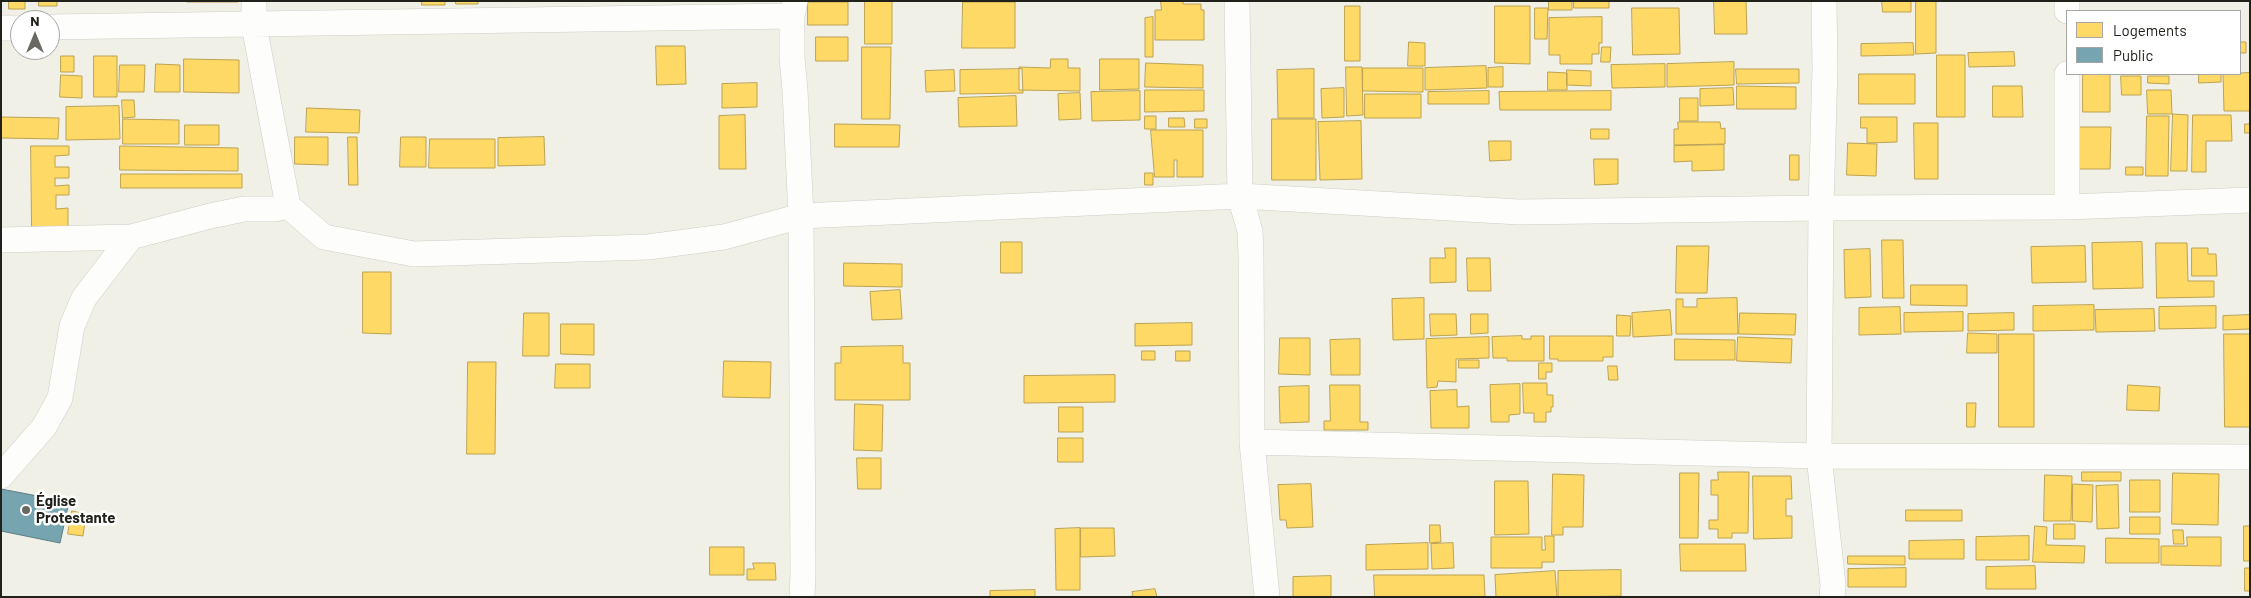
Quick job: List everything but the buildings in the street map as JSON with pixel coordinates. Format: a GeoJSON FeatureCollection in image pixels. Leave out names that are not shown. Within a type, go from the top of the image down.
{"type":"FeatureCollection","features":[{"type":"Feature","properties":{"kind":"street"},"geometry":{"type":"LineString","coordinates":[[1238,1],[1240,196],[1250,231],[1252,442],[1267,597]]}},
{"type":"Feature","properties":{"kind":"street"},"geometry":{"type":"LineString","coordinates":[[1824,1],[1825,67],[1821,208],[1819,456],[1833,584],[1832,597]]}},
{"type":"Feature","properties":{"kind":"street"},"geometry":{"type":"LineString","coordinates":[[60,27],[254,13],[794,9],[792,58],[800,216],[802,597]]}},
{"type":"Feature","properties":{"kind":"street"},"geometry":{"type":"LineString","coordinates":[[254,13],[288,206],[324,237],[414,254],[648,247],[724,237],[800,216],[1240,196],[1519,212],[2067,207],[2250,200]]}},
{"type":"Feature","properties":{"kind":"street"},"geometry":{"type":"LineString","coordinates":[[2067,75],[2067,207]]}},
{"type":"Feature","properties":{"kind":"street"},"geometry":{"type":"LineString","coordinates":[[1,240],[131,237],[244,209],[274,209],[288,206]]}},
{"type":"Feature","properties":{"kind":"street"},"geometry":{"type":"LineString","coordinates":[[1,476],[44,427],[60,398],[72,326],[84,298],[131,237]]}},
{"type":"Feature","properties":{"kind":"street"},"geometry":{"type":"LineString","coordinates":[[1252,442],[1819,456],[2250,457]]}},
{"type":"Feature","properties":{"kind":"place","name":"Église Protestante"},"geometry":{"type":"Point","coordinates":[26,510]}}]}
